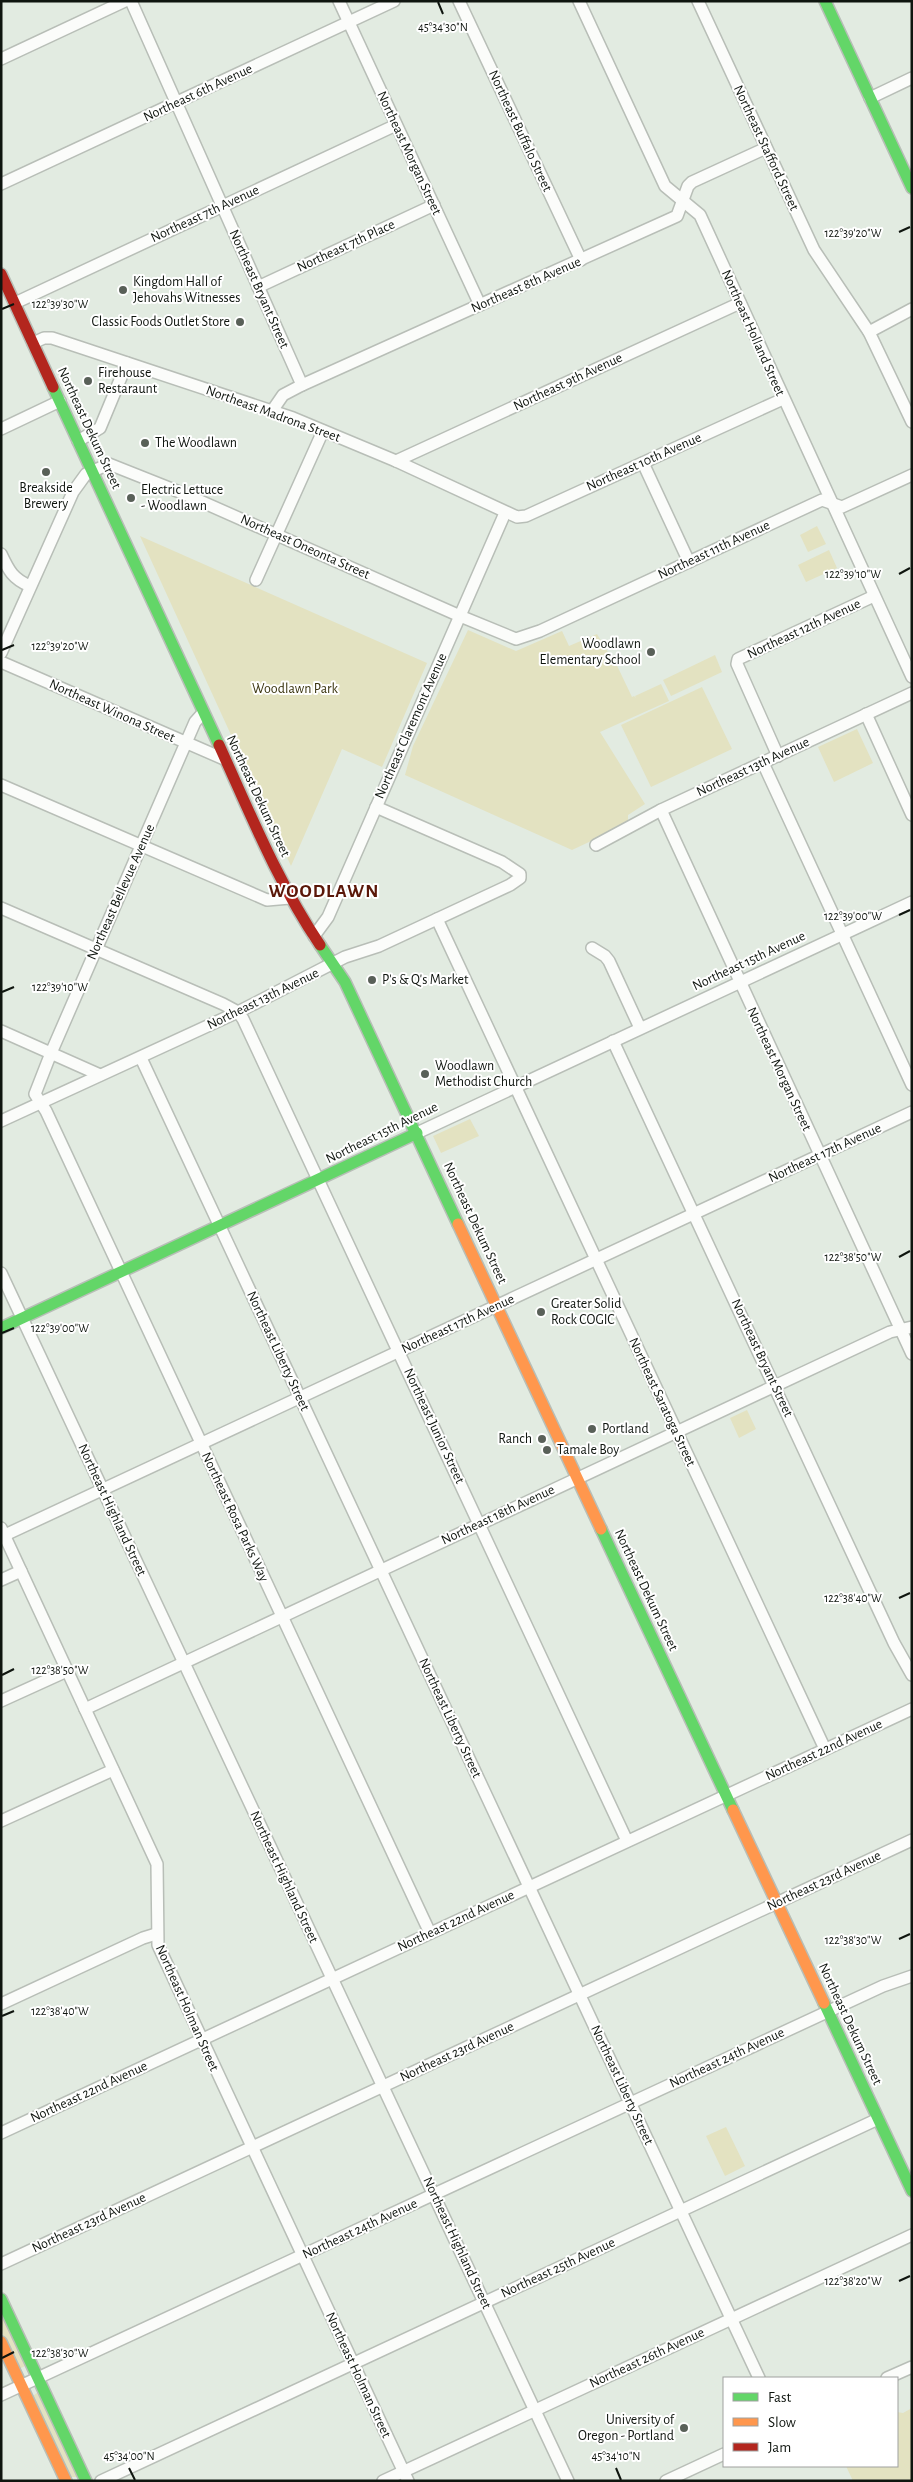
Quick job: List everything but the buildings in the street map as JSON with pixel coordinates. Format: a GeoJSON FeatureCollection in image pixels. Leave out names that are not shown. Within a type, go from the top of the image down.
{"type":"FeatureCollection","features":[{"type":"Feature","properties":{"kind":"street"},"geometry":{"type":"LineString","coordinates":[[1,59],[125,1]]}},
{"type":"Feature","properties":{"kind":"street","name":"Northeast Bryant Street"},"geometry":{"type":"LineString","coordinates":[[131,1],[302,385]]}},
{"type":"Feature","properties":{"kind":"street","name":"Northeast Morgan Street"},"geometry":{"type":"LineString","coordinates":[[339,1],[480,306]]}},
{"type":"Feature","properties":{"kind":"street","name":"Northeast 6th Avenue"},"geometry":{"type":"LineString","coordinates":[[1,184],[394,1]]}},
{"type":"Feature","properties":{"kind":"street","name":"Northeast Buffalo Street"},"geometry":{"type":"LineString","coordinates":[[459,1],[581,260]]}},
{"type":"Feature","properties":{"kind":"street","name":"Northeast Holland Street"},"geometry":{"type":"LineString","coordinates":[[579,1],[666,186],[700,215],[912,677]]}},
{"type":"Feature","properties":{"kind":"street","name":"Northeast Stafford Street"},"geometry":{"type":"LineString","coordinates":[[698,1],[820,262],[869,332],[912,422]]}},
{"type":"Feature","properties":{"kind":"street"},"geometry":{"type":"LineString","coordinates":[[825,1],[912,188]]}},
{"type":"Feature","properties":{"kind":"street"},"geometry":{"type":"LineString","coordinates":[[870,98],[912,78]]}},
{"type":"Feature","properties":{"kind":"street","name":"Northeast 7th Avenue"},"geometry":{"type":"LineString","coordinates":[[15,303],[396,125]]}},
{"type":"Feature","properties":{"kind":"street","name":"Northeast 8th Avenue"},"geometry":{"type":"LineString","coordinates":[[272,411],[283,395],[302,385],[677,216],[688,186],[692,182],[766,148]]}},
{"type":"Feature","properties":{"kind":"street","name":"Northeast 7th Place"},"geometry":{"type":"LineString","coordinates":[[258,287],[434,205]]}},
{"type":"Feature","properties":{"kind":"street","name":"Northeast Dekum Street"},"geometry":{"type":"LineString","coordinates":[[1,274],[290,898],[345,982],[912,2191]]}},
{"type":"Feature","properties":{"kind":"street","name":"Northeast 9th Avenue"},"geometry":{"type":"LineString","coordinates":[[396,461],[740,303]]}},
{"type":"Feature","properties":{"kind":"street"},"geometry":{"type":"LineString","coordinates":[[869,332],[912,309]]}},
{"type":"Feature","properties":{"kind":"street","name":"Northeast Madrona Street"},"geometry":{"type":"LineString","coordinates":[[33,343],[44,338],[52,338],[272,411],[396,461],[505,513]]}},
{"type":"Feature","properties":{"kind":"street"},"geometry":{"type":"LineString","coordinates":[[78,441],[100,428],[127,363]]}},
{"type":"Feature","properties":{"kind":"street","name":"Northeast 10th Avenue"},"geometry":{"type":"LineString","coordinates":[[505,513],[521,518],[783,399]]}},
{"type":"Feature","properties":{"kind":"street"},"geometry":{"type":"LineString","coordinates":[[1,429],[60,401]]}},
{"type":"Feature","properties":{"kind":"street"},"geometry":{"type":"LineString","coordinates":[[256,580],[323,431]]}},
{"type":"Feature","properties":{"kind":"street"},"geometry":{"type":"LineString","coordinates":[[643,463],[689,562]]}},
{"type":"Feature","properties":{"kind":"street","name":"Northeast Oneonta Street"},"geometry":{"type":"LineString","coordinates":[[92,471],[106,465],[116,465],[516,639]]}},
{"type":"Feature","properties":{"kind":"street"},"geometry":{"type":"LineString","coordinates":[[1,653],[73,492],[79,482],[92,471]]}},
{"type":"Feature","properties":{"kind":"street","name":"Northeast 11th Avenue"},"geometry":{"type":"LineString","coordinates":[[516,639],[540,631],[822,500],[842,507],[912,475]]}},
{"type":"Feature","properties":{"kind":"street","name":"Northeast Claremont Avenue"},"geometry":{"type":"LineString","coordinates":[[314,936],[328,917],[505,513]]}},
{"type":"Feature","properties":{"kind":"street"},"geometry":{"type":"LineString","coordinates":[[1,554],[11,575],[18,582],[30,586]]}},
{"type":"Feature","properties":{"kind":"street","name":"Northeast 12th Avenue"},"geometry":{"type":"LineString","coordinates":[[778,756],[737,664],[738,660],[874,596]]}},
{"type":"Feature","properties":{"kind":"street","name":"Northeast Winona Street"},"geometry":{"type":"LineString","coordinates":[[1,662],[224,759]]}},
{"type":"Feature","properties":{"kind":"street","name":"Northeast 13th Avenue"},"geometry":{"type":"LineString","coordinates":[[596,845],[660,810],[912,693]]}},
{"type":"Feature","properties":{"kind":"street","name":"Northeast Bellevue Avenue"},"geometry":{"type":"LineString","coordinates":[[39,1103],[35,1092],[51,1053],[195,722],[204,712]]}},
{"type":"Feature","properties":{"kind":"street"},"geometry":{"type":"LineString","coordinates":[[866,714],[912,815]]}},
{"type":"Feature","properties":{"kind":"street"},"geometry":{"type":"LineString","coordinates":[[763,763],[912,1085]]}},
{"type":"Feature","properties":{"kind":"street"},"geometry":{"type":"LineString","coordinates":[[1,784],[267,900],[290,898]]}},
{"type":"Feature","properties":{"kind":"street","name":"Northeast 13th Avenue"},"geometry":{"type":"LineString","coordinates":[[1,1121],[300,983],[332,963],[380,946],[510,885],[516,881],[520,874],[502,862],[376,807]]}},
{"type":"Feature","properties":{"kind":"street","name":"Northeast Morgan Street"},"geometry":{"type":"LineString","coordinates":[[660,810],[820,1155],[906,1328],[912,1354]]}},
{"type":"Feature","properties":{"kind":"street","name":"Northeast 15th Avenue"},"geometry":{"type":"LineString","coordinates":[[1,1328],[912,902]]}},
{"type":"Feature","properties":{"kind":"street"},"geometry":{"type":"LineString","coordinates":[[1,908],[238,1012]]}},
{"type":"Feature","properties":{"kind":"street","name":"Northeast Saratoga Street"},"geometry":{"type":"LineString","coordinates":[[437,919],[825,1749]]}},
{"type":"Feature","properties":{"kind":"street"},"geometry":{"type":"LineString","coordinates":[[592,948],[602,953],[609,961],[640,1028]]}},
{"type":"Feature","properties":{"kind":"street","name":"Northeast Junior Street"},"geometry":{"type":"LineString","coordinates":[[238,1012],[319,1180],[627,1841]]}},
{"type":"Feature","properties":{"kind":"street"},"geometry":{"type":"LineString","coordinates":[[1,1031],[100,1075]]}},
{"type":"Feature","properties":{"kind":"street","name":"Northeast Bryant Street"},"geometry":{"type":"LineString","coordinates":[[613,1041],[894,1643],[912,1675]]}},
{"type":"Feature","properties":{"kind":"street","name":"Northeast Liberty Street"},"geometry":{"type":"LineString","coordinates":[[141,1058],[759,2377]]}},
{"type":"Feature","properties":{"kind":"street","name":"Northeast Rosa Parks Way"},"geometry":{"type":"LineString","coordinates":[[39,1103],[46,1111],[430,1932]]}},
{"type":"Feature","properties":{"kind":"street","name":"Northeast 17th Avenue"},"geometry":{"type":"LineString","coordinates":[[3,1532],[103,1490],[912,1112]]}},
{"type":"Feature","properties":{"kind":"street","name":"Northeast Highland Street"},"geometry":{"type":"LineString","coordinates":[[1,1273],[568,2481]]}},
{"type":"Feature","properties":{"kind":"street","name":"Northeast 18th Avenue"},"geometry":{"type":"LineString","coordinates":[[85,1708],[890,1332],[906,1328]]}},
{"type":"Feature","properties":{"kind":"street","name":"Northeast Holman Street"},"geometry":{"type":"LineString","coordinates":[[3,1532],[158,1868],[156,1934],[158,1945],[200,2040],[406,2476]]}},
{"type":"Feature","properties":{"kind":"street"},"geometry":{"type":"LineString","coordinates":[[1,1580],[21,1571]]}},
{"type":"Feature","properties":{"kind":"street"},"geometry":{"type":"LineString","coordinates":[[1,1701],[68,1671]]}},
{"type":"Feature","properties":{"kind":"street","name":"Northeast 22nd Avenue"},"geometry":{"type":"LineString","coordinates":[[1,2132],[912,1709]]}},
{"type":"Feature","properties":{"kind":"street"},"geometry":{"type":"LineString","coordinates":[[1,1820],[114,1770]]}},
{"type":"Feature","properties":{"kind":"street","name":"Northeast 23rd Avenue"},"geometry":{"type":"LineString","coordinates":[[1,2264],[912,1840]]}},
{"type":"Feature","properties":{"kind":"street"},"geometry":{"type":"LineString","coordinates":[[1,2004],[143,1938],[156,1934]]}},
{"type":"Feature","properties":{"kind":"street"},"geometry":{"type":"LineString","coordinates":[[828,2012],[883,1986],[912,1976]]}},
{"type":"Feature","properties":{"kind":"street","name":"Northeast 24th Avenue"},"geometry":{"type":"LineString","coordinates":[[1,2395],[434,2195],[630,2102],[828,2012]]}},
{"type":"Feature","properties":{"kind":"street","name":"Northeast 25th Avenue"},"geometry":{"type":"LineString","coordinates":[[101,2481],[878,2119]]}},
{"type":"Feature","properties":{"kind":"street","name":"Northeast 26th Avenue"},"geometry":{"type":"LineString","coordinates":[[383,2481],[406,2476],[535,2410],[912,2235]]}},
{"type":"Feature","properties":{"kind":"street"},"geometry":{"type":"LineString","coordinates":[[1,2299],[86,2481]]}},
{"type":"Feature","properties":{"kind":"street"},"geometry":{"type":"LineString","coordinates":[[1,2342],[66,2481]]}},
{"type":"Feature","properties":{"kind":"street"},"geometry":{"type":"LineString","coordinates":[[889,2377],[912,2367]]}},
{"type":"Feature","properties":{"kind":"street"},"geometry":{"type":"LineString","coordinates":[[666,2481],[723,2454]]}},
{"type":"Feature","properties":{"kind":"green space"},"geometry":{"type":"Polygon","coordinates":[[[817,526],[826,544],[808,552],[800,535],[817,526]]]}},
{"type":"Feature","properties":{"kind":"green space","name":"Woodlawn Park"},"geometry":{"type":"Polygon","coordinates":[[[140,536],[427,663],[382,767],[342,749],[291,866],[140,536]]]}},
{"type":"Feature","properties":{"kind":"green space"},"geometry":{"type":"Polygon","coordinates":[[[829,550],[837,568],[806,582],[798,565],[829,550]]]}},
{"type":"Feature","properties":{"kind":"green space"},"geometry":{"type":"Polygon","coordinates":[[[468,630],[516,651],[562,631],[569,646],[597,634],[609,654],[611,653],[632,697],[636,698],[635,696],[661,684],[669,701],[600,732],[645,804],[628,815],[628,822],[572,850],[405,775],[413,746],[468,630]]]}},
{"type":"Feature","properties":{"kind":"green space"},"geometry":{"type":"Polygon","coordinates":[[[715,655],[722,672],[671,696],[663,680],[715,655]]]}},
{"type":"Feature","properties":{"kind":"green space"},"geometry":{"type":"Polygon","coordinates":[[[702,687],[732,749],[651,787],[621,725],[702,687]]]}},
{"type":"Feature","properties":{"kind":"green space"},"geometry":{"type":"Polygon","coordinates":[[[857,729],[873,763],[834,782],[818,747],[857,729]]]}},
{"type":"Feature","properties":{"kind":"green space"},"geometry":{"type":"Polygon","coordinates":[[[470,1119],[479,1136],[441,1153],[433,1136],[470,1119]]]}},
{"type":"Feature","properties":{"kind":"green space"},"geometry":{"type":"Polygon","coordinates":[[[747,1410],[756,1429],[739,1438],[730,1418],[747,1410]]]}},
{"type":"Feature","properties":{"kind":"green space"},"geometry":{"type":"Polygon","coordinates":[[[726,2127],[745,2166],[725,2176],[706,2136],[726,2127]]]}},
{"type":"Feature","properties":{"kind":"green space"},"geometry":{"type":"Polygon","coordinates":[[[1,2305],[29,2364],[19,2369],[1,2331],[1,2305]]]}},
{"type":"Feature","properties":{"kind":"green space"},"geometry":{"type":"Polygon","coordinates":[[[38,2392],[79,2472],[76,2477],[69,2477],[33,2396],[38,2392]]]}},
{"type":"Feature","properties":{"kind":"green space"},"geometry":{"type":"Polygon","coordinates":[[[912,2408],[912,2481],[853,2481],[846,2467],[898,2467],[898,2412],[903,2413],[912,2408]]]}},
{"type":"Feature","properties":{"kind":"traffic: fast"},"geometry":{"type":"LineString","coordinates":[[825,1],[912,188]]}},
{"type":"Feature","properties":{"kind":"traffic: fast"},"geometry":{"type":"LineString","coordinates":[[53,387],[219,745]]}},
{"type":"Feature","properties":{"kind":"traffic: fast"},"geometry":{"type":"LineString","coordinates":[[320,945],[345,982],[458,1224]]}},
{"type":"Feature","properties":{"kind":"traffic: fast"},"geometry":{"type":"LineString","coordinates":[[1,1328],[417,1133]]}},
{"type":"Feature","properties":{"kind":"traffic: fast"},"geometry":{"type":"LineString","coordinates":[[601,1529],[733,1810]]}},
{"type":"Feature","properties":{"kind":"traffic: fast"},"geometry":{"type":"LineString","coordinates":[[824,2003],[912,2191]]}},
{"type":"Feature","properties":{"kind":"traffic: fast"},"geometry":{"type":"LineString","coordinates":[[1,2299],[86,2481]]}},
{"type":"Feature","properties":{"kind":"traffic: slow"},"geometry":{"type":"LineString","coordinates":[[458,1224],[601,1529]]}},
{"type":"Feature","properties":{"kind":"traffic: slow"},"geometry":{"type":"LineString","coordinates":[[733,1810],[824,2003]]}},
{"type":"Feature","properties":{"kind":"traffic: slow"},"geometry":{"type":"LineString","coordinates":[[1,2342],[66,2481]]}},
{"type":"Feature","properties":{"kind":"traffic: jam"},"geometry":{"type":"LineString","coordinates":[[1,274],[53,387]]}},
{"type":"Feature","properties":{"kind":"traffic: jam"},"geometry":{"type":"LineString","coordinates":[[219,745],[278,872],[320,945]]}},
{"type":"Feature","properties":{"kind":"place","name":"Kingdom Hall of Jehovahs Witnesses"},"geometry":{"type":"Point","coordinates":[123,290]}},
{"type":"Feature","properties":{"kind":"place","name":"Classic Foods Outlet Store"},"geometry":{"type":"Point","coordinates":[240,322]}},
{"type":"Feature","properties":{"kind":"place","name":"Firehouse Restaraunt"},"geometry":{"type":"Point","coordinates":[88,381]}},
{"type":"Feature","properties":{"kind":"place","name":"The Woodlawn"},"geometry":{"type":"Point","coordinates":[145,443]}},
{"type":"Feature","properties":{"kind":"place","name":"Breakside Brewery"},"geometry":{"type":"Point","coordinates":[46,472]}},
{"type":"Feature","properties":{"kind":"place","name":"Electric Lettuce - Woodlawn"},"geometry":{"type":"Point","coordinates":[131,498]}},
{"type":"Feature","properties":{"kind":"place","name":"Woodlawn Elementary School"},"geometry":{"type":"Point","coordinates":[651,652]}},
{"type":"Feature","properties":{"kind":"place","name":"P's & Q's Market"},"geometry":{"type":"Point","coordinates":[372,980]}},
{"type":"Feature","properties":{"kind":"place","name":"Woodlawn Methodist Church"},"geometry":{"type":"Point","coordinates":[425,1074]}},
{"type":"Feature","properties":{"kind":"place","name":"Greater Solid Rock COGIC"},"geometry":{"type":"Point","coordinates":[541,1312]}},
{"type":"Feature","properties":{"kind":"place","name":"Portland"},"geometry":{"type":"Point","coordinates":[592,1429]}},
{"type":"Feature","properties":{"kind":"place","name":"Ranch"},"geometry":{"type":"Point","coordinates":[542,1439]}},
{"type":"Feature","properties":{"kind":"place","name":"Tamale Boy"},"geometry":{"type":"Point","coordinates":[547,1450]}},
{"type":"Feature","properties":{"kind":"place","name":"University of Oregon - Portland"},"geometry":{"type":"Point","coordinates":[684,2428]}},
{"type":"Feature","properties":{"kind":"district","name":"WOODLAWN"},"geometry":{"type":"Point","coordinates":[324,891]}}]}
